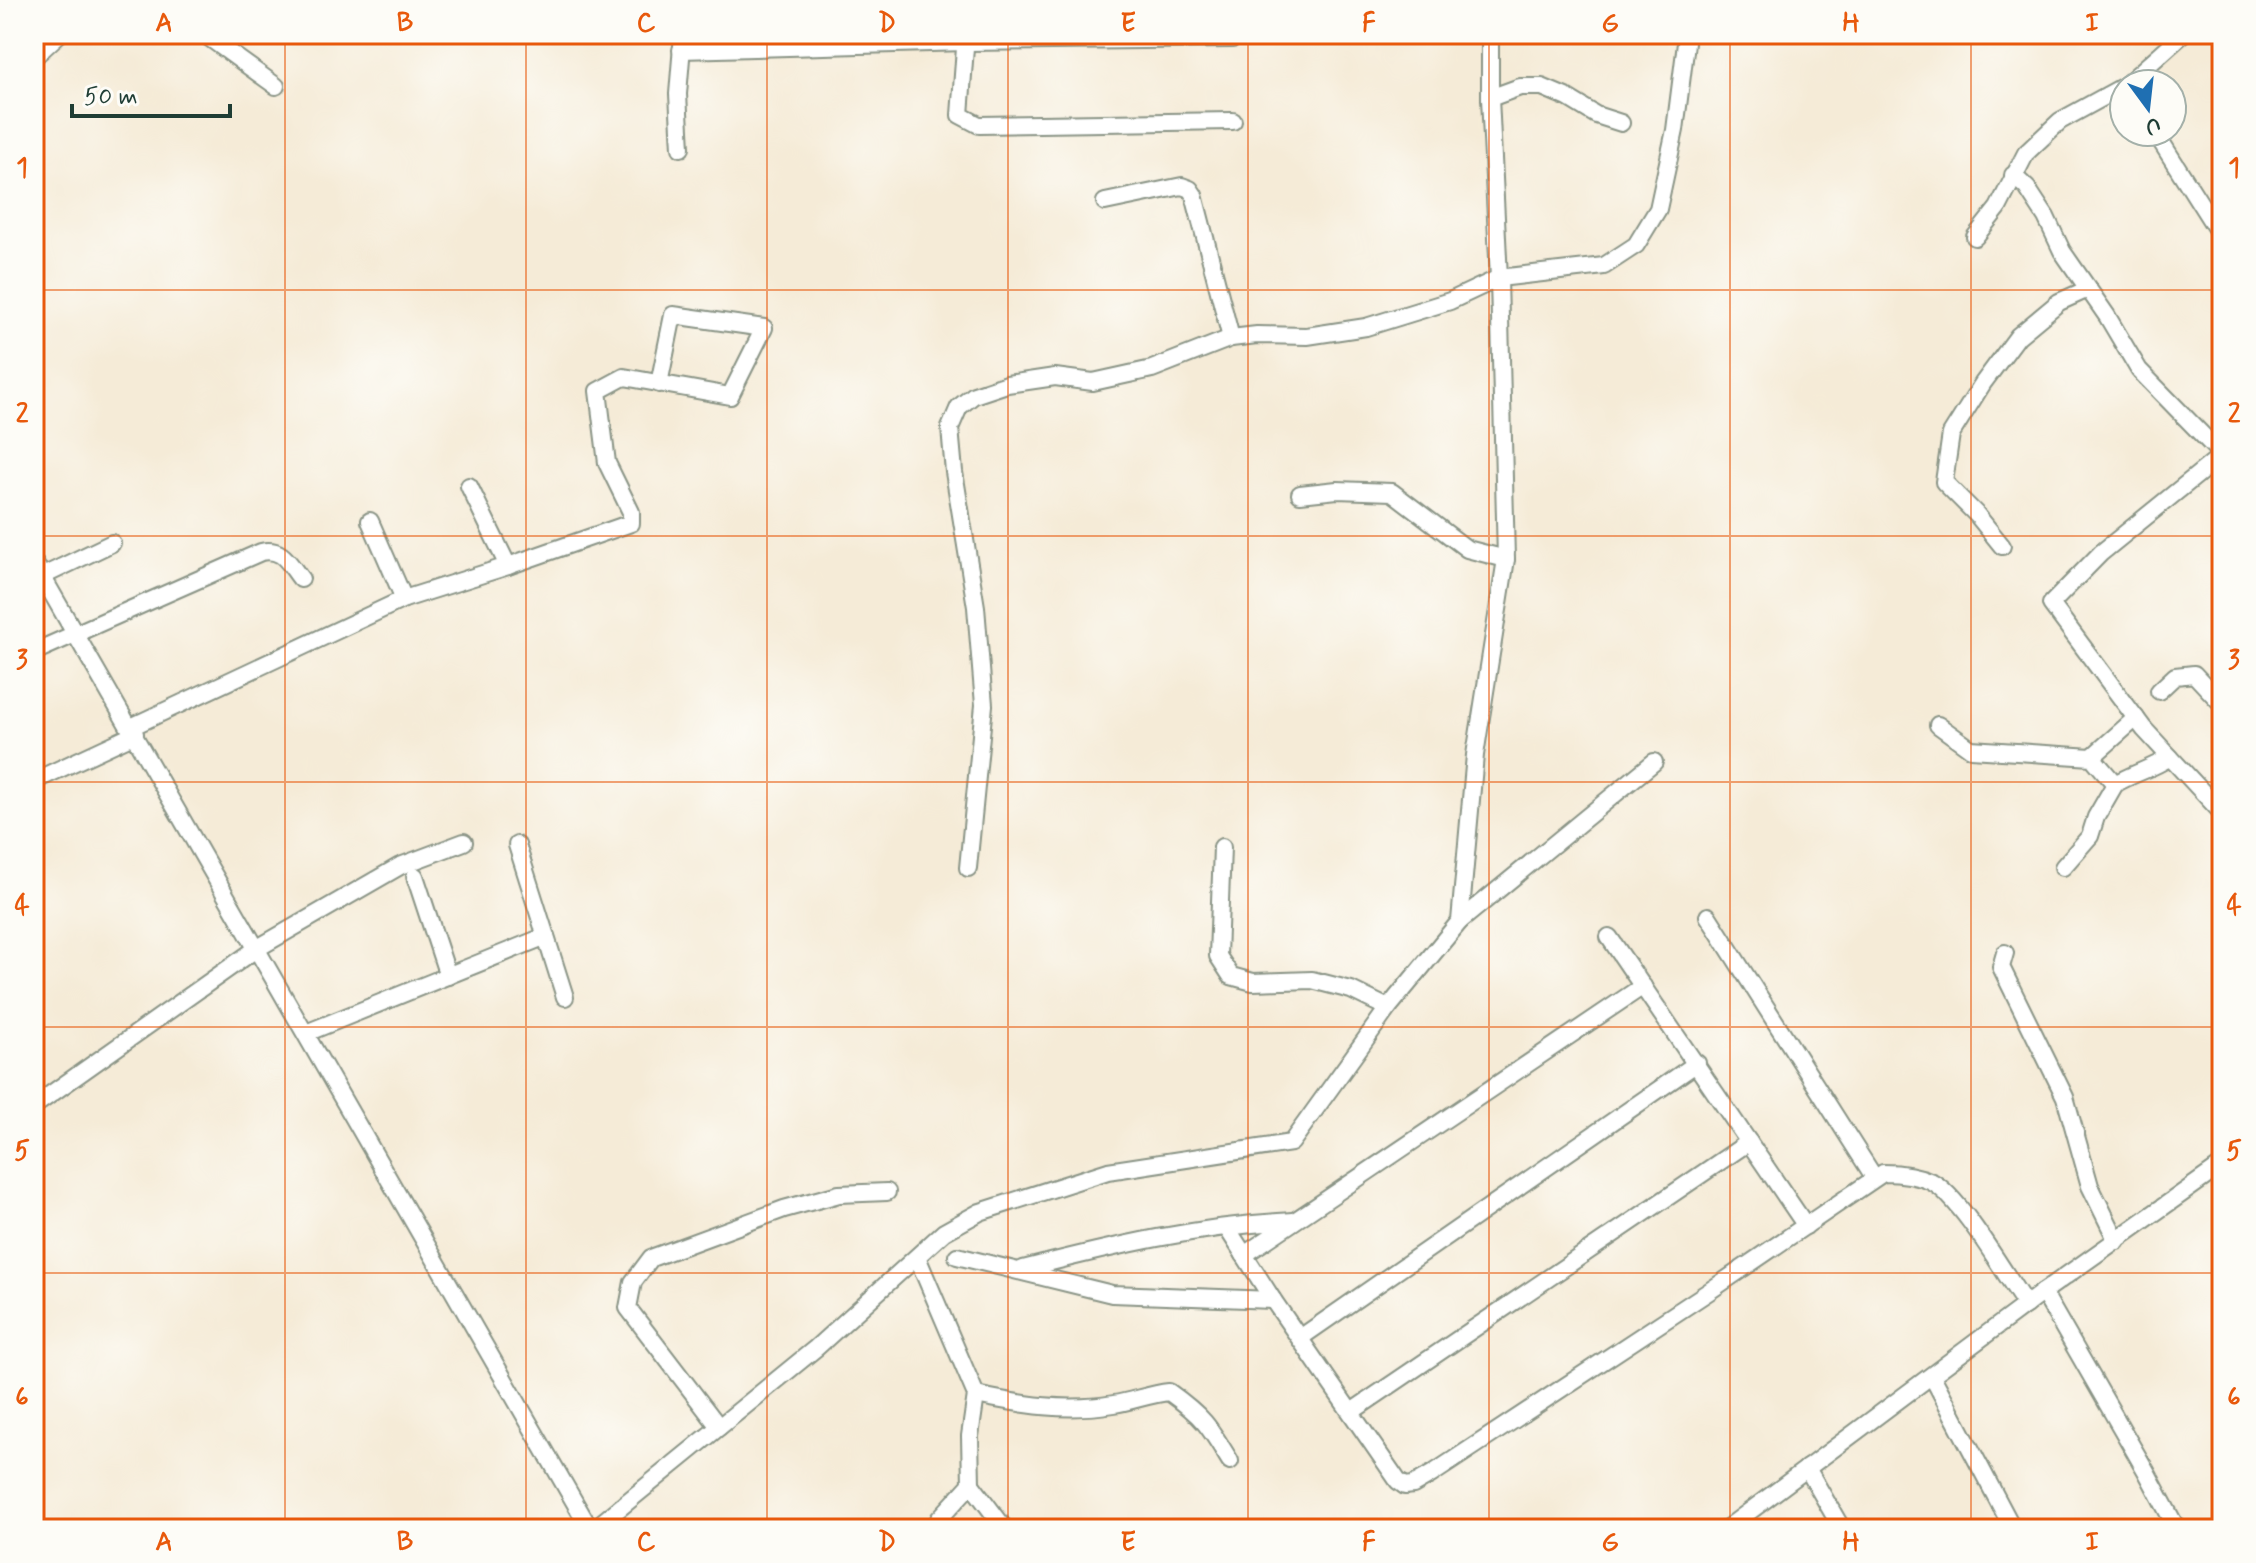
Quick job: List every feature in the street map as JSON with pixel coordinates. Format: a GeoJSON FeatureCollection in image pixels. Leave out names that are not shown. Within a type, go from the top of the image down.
{"type":"FeatureCollection","features":[{"type":"Feature","properties":{"kind":"street"},"geometry":{"type":"LineString","coordinates":[[34,57],[59,34]]}},
{"type":"Feature","properties":{"kind":"street"},"geometry":{"type":"LineString","coordinates":[[204,34],[276,86]]}},
{"type":"Feature","properties":{"kind":"street"},"geometry":{"type":"LineString","coordinates":[[681,148],[678,94],[682,42],[966,38],[1232,39],[1238,34]]}},
{"type":"Feature","properties":{"kind":"street"},"geometry":{"type":"LineString","coordinates":[[1460,921],[1475,755],[1506,559],[1490,34]]}},
{"type":"Feature","properties":{"kind":"street"},"geometry":{"type":"LineString","coordinates":[[2145,68],[2183,34]]}},
{"type":"Feature","properties":{"kind":"street"},"geometry":{"type":"LineString","coordinates":[[966,38],[960,115],[979,125],[1233,121]]}},
{"type":"Feature","properties":{"kind":"street"},"geometry":{"type":"LineString","coordinates":[[968,868],[984,705],[976,607],[951,443],[950,428],[959,407],[974,395],[1007,384],[1055,377],[1093,382],[1152,369],[1231,338],[1307,336],[1366,327],[1450,301],[1499,278],[1604,266],[1636,245],[1658,209],[1675,130],[1686,43]]}},
{"type":"Feature","properties":{"kind":"street"},"geometry":{"type":"LineString","coordinates":[[1490,98],[1520,87],[1542,87],[1596,115],[1621,123]]}},
{"type":"Feature","properties":{"kind":"street"},"geometry":{"type":"LineString","coordinates":[[1975,237],[1998,208],[2026,153],[2060,121],[2108,95]]}},
{"type":"Feature","properties":{"kind":"street"},"geometry":{"type":"LineString","coordinates":[[2165,148],[2222,238]]}},
{"type":"Feature","properties":{"kind":"street"},"geometry":{"type":"LineString","coordinates":[[2013,175],[2027,188],[2046,217],[2062,251],[2139,370],[2222,455],[2101,553],[2051,604],[2136,718],[2222,813]]}},
{"type":"Feature","properties":{"kind":"street"},"geometry":{"type":"LineString","coordinates":[[1105,202],[1182,186],[1190,189],[1231,338]]}},
{"type":"Feature","properties":{"kind":"street"},"geometry":{"type":"LineString","coordinates":[[2002,546],[1944,482],[1951,434],[2018,336],[2059,302],[2088,289]]}},
{"type":"Feature","properties":{"kind":"street"},"geometry":{"type":"LineString","coordinates":[[34,781],[404,599],[631,523],[631,512],[607,463],[598,391],[624,377],[659,384],[730,396],[764,328],[673,315],[659,384]]}},
{"type":"Feature","properties":{"kind":"street"},"geometry":{"type":"LineString","coordinates":[[469,486],[508,566]]}},
{"type":"Feature","properties":{"kind":"street"},"geometry":{"type":"LineString","coordinates":[[1300,494],[1337,490],[1392,492],[1467,549],[1506,559]]}},
{"type":"Feature","properties":{"kind":"street"},"geometry":{"type":"LineString","coordinates":[[370,521],[404,599]]}},
{"type":"Feature","properties":{"kind":"street"},"geometry":{"type":"LineString","coordinates":[[112,543],[38,569],[592,1529],[816,1348],[944,1232],[980,1212],[1108,1171],[1291,1143],[1388,1008],[1460,921],[1654,762]]}},
{"type":"Feature","properties":{"kind":"street"},"geometry":{"type":"LineString","coordinates":[[34,652],[261,552],[272,550],[281,553],[301,579]]}},
{"type":"Feature","properties":{"kind":"street"},"geometry":{"type":"LineString","coordinates":[[2159,691],[2175,676],[2194,674],[2222,704]]}},
{"type":"Feature","properties":{"kind":"street"},"geometry":{"type":"LineString","coordinates":[[1938,725],[1971,749],[2092,757],[2136,718]]}},
{"type":"Feature","properties":{"kind":"street"},"geometry":{"type":"LineString","coordinates":[[2092,757],[2115,784]]}},
{"type":"Feature","properties":{"kind":"street"},"geometry":{"type":"LineString","coordinates":[[2063,867],[2090,836],[2096,817],[2115,784],[2129,776],[2149,771],[2170,757]]}},
{"type":"Feature","properties":{"kind":"street"},"geometry":{"type":"LineString","coordinates":[[34,1106],[256,949],[400,866],[464,842]]}},
{"type":"Feature","properties":{"kind":"street"},"geometry":{"type":"LineString","coordinates":[[517,845],[565,997]]}},
{"type":"Feature","properties":{"kind":"street"},"geometry":{"type":"LineString","coordinates":[[1222,847],[1218,956],[1231,976],[1253,982],[1312,980],[1351,990],[1388,1008]]}},
{"type":"Feature","properties":{"kind":"street"},"geometry":{"type":"LineString","coordinates":[[415,876],[448,976]]}},
{"type":"Feature","properties":{"kind":"street"},"geometry":{"type":"LineString","coordinates":[[1708,916],[1874,1177]]}},
{"type":"Feature","properties":{"kind":"street"},"geometry":{"type":"LineString","coordinates":[[306,1033],[546,936]]}},
{"type":"Feature","properties":{"kind":"street"},"geometry":{"type":"LineString","coordinates":[[1609,937],[1806,1226]]}},
{"type":"Feature","properties":{"kind":"street"},"geometry":{"type":"LineString","coordinates":[[2005,953],[2001,967],[2059,1083],[2090,1186],[2117,1241]]}},
{"type":"Feature","properties":{"kind":"street"},"geometry":{"type":"LineString","coordinates":[[1244,1255],[1643,986]]}},
{"type":"Feature","properties":{"kind":"street"},"geometry":{"type":"LineString","coordinates":[[1300,1338],[1697,1063]]}},
{"type":"Feature","properties":{"kind":"street"},"geometry":{"type":"LineString","coordinates":[[1351,1412],[1749,1142]]}},
{"type":"Feature","properties":{"kind":"street"},"geometry":{"type":"LineString","coordinates":[[1726,1529],[2043,1292],[2222,1165]]}},
{"type":"Feature","properties":{"kind":"street"},"geometry":{"type":"LineString","coordinates":[[1227,1228],[1273,1300],[1398,1481],[1405,1486],[1413,1485],[1883,1173],[1933,1182],[1944,1190],[2026,1305]]}},
{"type":"Feature","properties":{"kind":"street"},"geometry":{"type":"LineString","coordinates":[[719,1427],[628,1308],[633,1282],[651,1258],[784,1209],[839,1194],[887,1192]]}},
{"type":"Feature","properties":{"kind":"street"},"geometry":{"type":"LineString","coordinates":[[1018,1270],[1146,1240],[1294,1221]]}},
{"type":"Feature","properties":{"kind":"street"},"geometry":{"type":"LineString","coordinates":[[957,1256],[1112,1294],[1273,1300]]}},
{"type":"Feature","properties":{"kind":"street"},"geometry":{"type":"LineString","coordinates":[[917,1257],[976,1395],[970,1436],[971,1484],[1005,1529]]}},
{"type":"Feature","properties":{"kind":"street"},"geometry":{"type":"LineString","coordinates":[[2043,1292],[2177,1529]]}},
{"type":"Feature","properties":{"kind":"street"},"geometry":{"type":"LineString","coordinates":[[1932,1376],[2013,1529]]}},
{"type":"Feature","properties":{"kind":"street"},"geometry":{"type":"LineString","coordinates":[[976,1395],[1060,1409],[1115,1404],[1147,1394],[1169,1392],[1208,1424],[1230,1461]]}},
{"type":"Feature","properties":{"kind":"street"},"geometry":{"type":"LineString","coordinates":[[1807,1468],[1842,1529]]}},
{"type":"Feature","properties":{"kind":"street"},"geometry":{"type":"LineString","coordinates":[[941,1529],[939,1519],[971,1484]]}}]}
